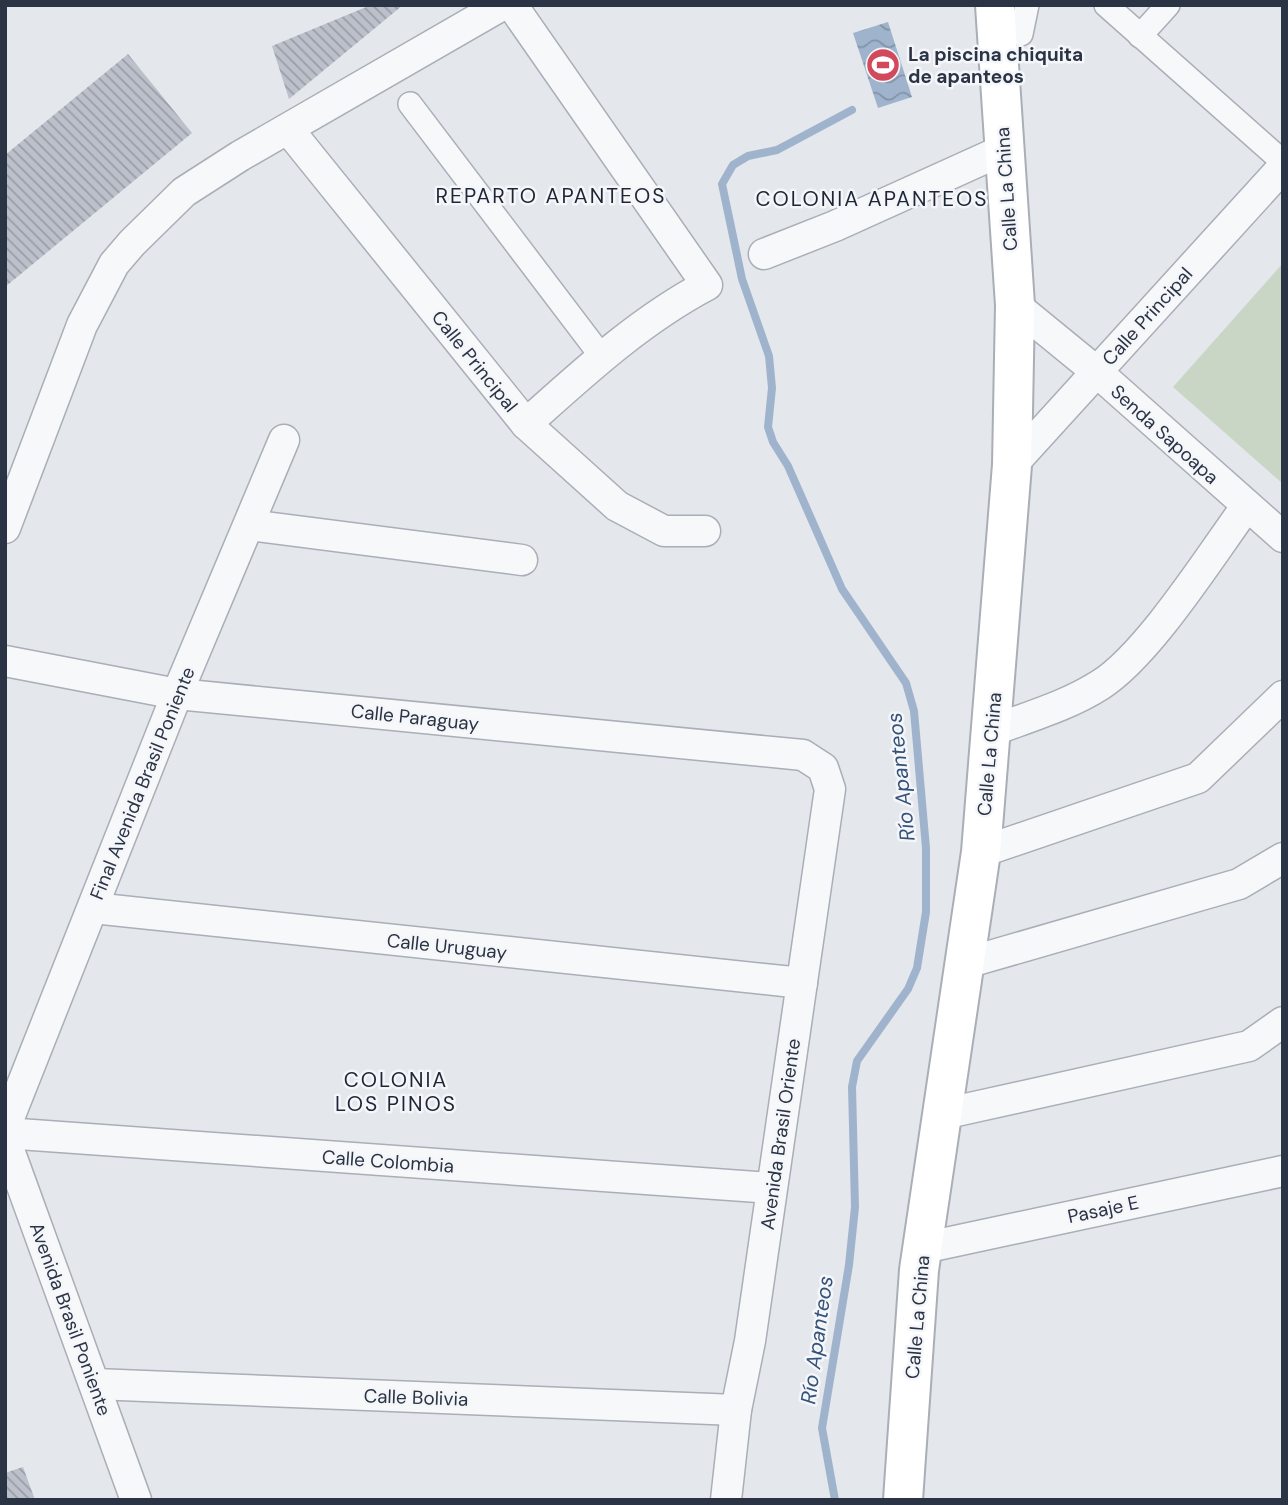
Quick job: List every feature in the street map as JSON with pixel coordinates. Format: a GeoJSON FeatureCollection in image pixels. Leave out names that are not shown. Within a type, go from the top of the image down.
{"type":"FeatureCollection","features":[{"type":"Feature","properties":{"kind":"main road","name":"Calle La China"},"geometry":{"type":"LineString","coordinates":[[903,1500],[919,1270],[981,852],[1012,465],[1015,305],[995,5]]}},
{"type":"Feature","properties":{"kind":"street"},"geometry":{"type":"LineString","coordinates":[[5,528],[82,325],[114,264],[184,192],[240,156],[502,5]]}},
{"type":"Feature","properties":{"kind":"street"},"geometry":{"type":"LineString","coordinates":[[512,5],[707,285],[676,301],[601,357],[526,424]]}},
{"type":"Feature","properties":{"kind":"street"},"geometry":{"type":"LineString","coordinates":[[1021,34],[1027,5]]}},
{"type":"Feature","properties":{"kind":"street"},"geometry":{"type":"LineString","coordinates":[[1106,5],[1283,165]]}},
{"type":"Feature","properties":{"kind":"street"},"geometry":{"type":"LineString","coordinates":[[1140,36],[1168,5]]}},
{"type":"Feature","properties":{"kind":"street"},"geometry":{"type":"LineString","coordinates":[[410,104],[601,357]]}},
{"type":"Feature","properties":{"kind":"street","name":"Calle Principal"},"geometry":{"type":"LineString","coordinates":[[288,129],[526,424],[617,506],[664,531],[705,531]]}},
{"type":"Feature","properties":{"kind":"street"},"geometry":{"type":"LineString","coordinates":[[764,254],[835,226],[1003,150]]}},
{"type":"Feature","properties":{"kind":"street","name":"Calle Principal"},"geometry":{"type":"LineString","coordinates":[[1012,465],[1283,165]]}},
{"type":"Feature","properties":{"kind":"street","name":"Senda Sapoapa"},"geometry":{"type":"LineString","coordinates":[[1015,305],[1097,372],[1246,507],[1283,537]]}},
{"type":"Feature","properties":{"kind":"street","name":"Final Avenida Brasil Poniente"},"geometry":{"type":"LineString","coordinates":[[5,1128],[177,694],[284,440]]}},
{"type":"Feature","properties":{"kind":"street"},"geometry":{"type":"LineString","coordinates":[[992,731],[1055,707],[1102,684],[1138,650],[1246,507]]}},
{"type":"Feature","properties":{"kind":"street"},"geometry":{"type":"LineString","coordinates":[[249,525],[522,560]]}},
{"type":"Feature","properties":{"kind":"street","name":"Calle Paraguay"},"geometry":{"type":"LineString","coordinates":[[5,661],[177,694],[803,755],[824,768]]}},
{"type":"Feature","properties":{"kind":"street"},"geometry":{"type":"LineString","coordinates":[[981,852],[1198,778],[1283,696]]}},
{"type":"Feature","properties":{"kind":"street","name":"Avenida Brasil Oriente"},"geometry":{"type":"LineString","coordinates":[[726,1500],[736,1410],[750,1341],[830,789],[824,768]]}},
{"type":"Feature","properties":{"kind":"street"},"geometry":{"type":"LineString","coordinates":[[966,963],[1239,884],[1283,858]]}},
{"type":"Feature","properties":{"kind":"street","name":"Calle Uruguay"},"geometry":{"type":"LineString","coordinates":[[93,908],[802,983]]}},
{"type":"Feature","properties":{"kind":"street"},"geometry":{"type":"LineString","coordinates":[[943,1114],[1249,1046],[1283,1022]]}},
{"type":"Feature","properties":{"kind":"street","name":"Calle Colombia"},"geometry":{"type":"LineString","coordinates":[[5,1133],[771,1188]]}},
{"type":"Feature","properties":{"kind":"street","name":"Avenida Brasil Poniente"},"geometry":{"type":"LineString","coordinates":[[5,1139],[136,1500]]}},
{"type":"Feature","properties":{"kind":"street","name":"Pasaje E"},"geometry":{"type":"LineString","coordinates":[[923,1248],[1283,1171]]}},
{"type":"Feature","properties":{"kind":"street","name":"Calle Bolivia"},"geometry":{"type":"LineString","coordinates":[[95,1384],[736,1410]]}},
{"type":"Feature","properties":{"kind":"green space"},"geometry":{"type":"Polygon","coordinates":[[[1283,263],[1283,484],[1173,387],[1283,263]]]}},
{"type":"Feature","properties":{"kind":"water","name":"La piscina chiquita de apanteos"},"geometry":{"type":"Polygon","coordinates":[[[888,22],[912,97],[878,108],[853,33],[888,22]]]}},
{"type":"Feature","properties":{"kind":"building"},"geometry":{"type":"Polygon","coordinates":[[[371,5],[403,5],[289,99],[272,46],[371,5]]]}},
{"type":"Feature","properties":{"kind":"building"},"geometry":{"type":"Polygon","coordinates":[[[128,54],[192,133],[5,287],[5,155],[128,54]]]}},
{"type":"Feature","properties":{"kind":"building"},"geometry":{"type":"Polygon","coordinates":[[[23,1467],[35,1500],[5,1500],[5,1473],[23,1467]]]}},
{"type":"Feature","properties":{"kind":"waterway","name":"Río Apanteos"},"geometry":{"type":"LineString","coordinates":[[835,1500],[822,1428],[849,1265],[855,1207],[852,1087],[857,1061],[908,989],[917,968],[926,912],[926,848],[914,711],[906,683],[842,589],[788,466],[773,442],[768,427],[772,388],[769,356],[742,279],[722,184],[733,165],[748,156],[777,150],[852,110]]}},
{"type":"Feature","properties":{"kind":"place","name":"La piscina chiquita de apanteos"},"geometry":{"type":"Point","coordinates":[883,65]}},
{"type":"Feature","properties":{"kind":"district","name":"REPARTO APANTEOS"},"geometry":{"type":"Point","coordinates":[551,196]}},
{"type":"Feature","properties":{"kind":"district","name":"COLONIA APANTEOS"},"geometry":{"type":"Point","coordinates":[872,199]}},
{"type":"Feature","properties":{"kind":"district","name":"COLONIA LOS PINOS"},"geometry":{"type":"Point","coordinates":[396,1092]}}]}
